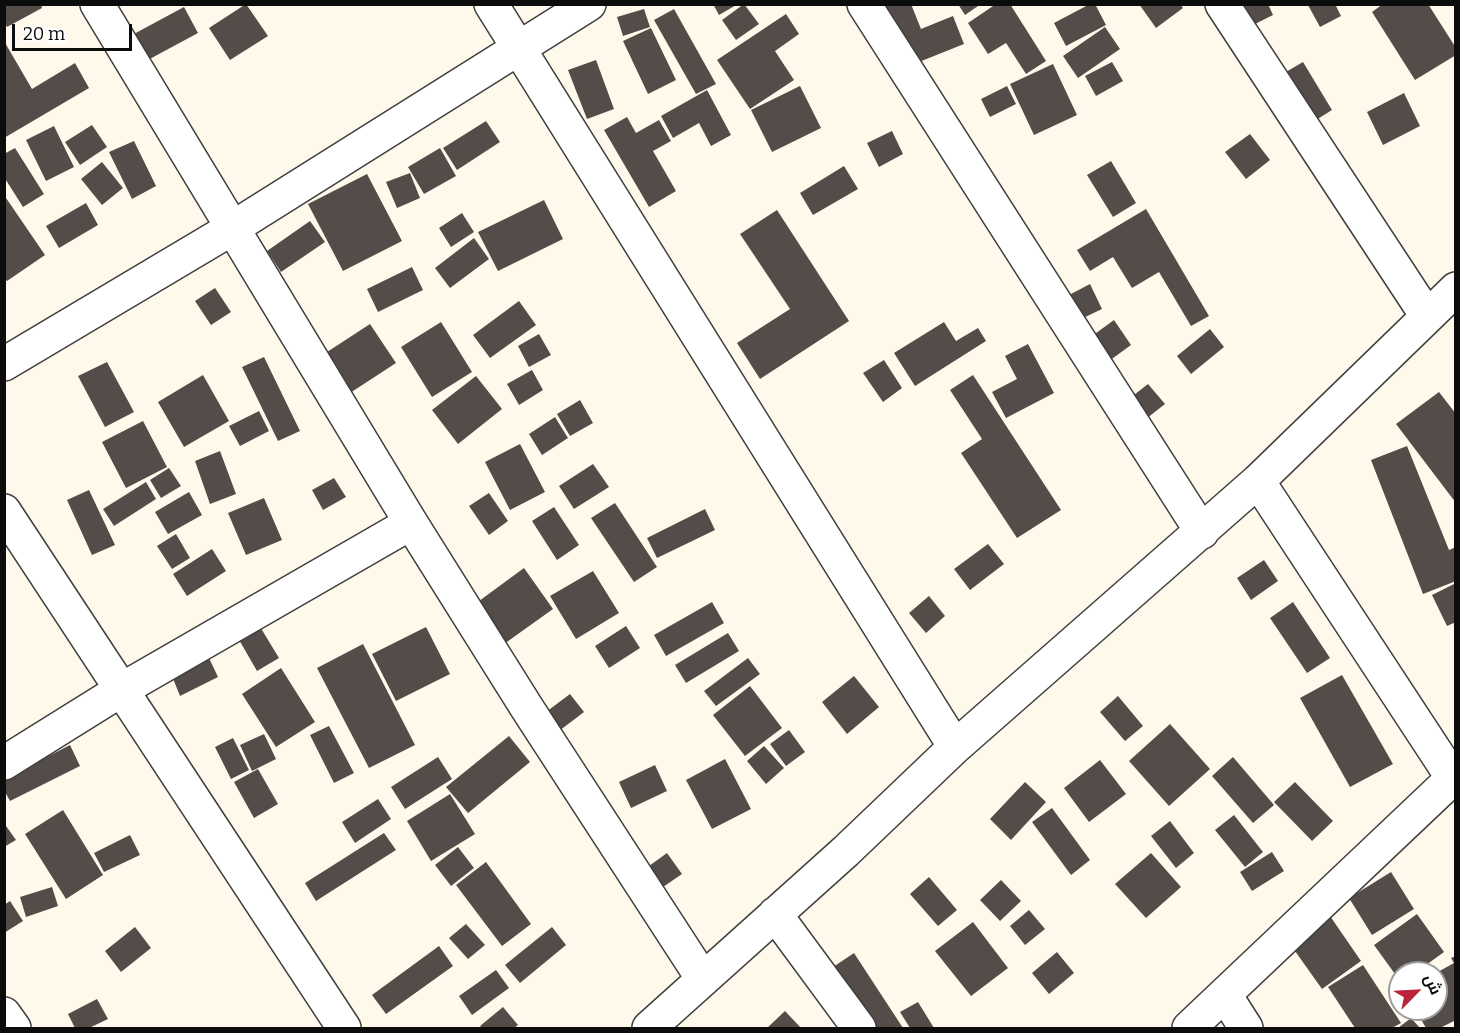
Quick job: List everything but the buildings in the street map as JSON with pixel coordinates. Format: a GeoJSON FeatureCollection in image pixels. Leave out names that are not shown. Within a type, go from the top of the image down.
{"type":"FeatureCollection","features":[{"type":"Feature","properties":{"kind":"street"},"geometry":{"type":"LineString","coordinates":[[98,4],[231,229],[411,523],[527,708],[703,979]]}},
{"type":"Feature","properties":{"kind":"street"},"geometry":{"type":"LineString","coordinates":[[491,4],[955,747]]}},
{"type":"Feature","properties":{"kind":"street"},"geometry":{"type":"LineString","coordinates":[[4,364],[231,229],[589,4]]}},
{"type":"Feature","properties":{"kind":"street"},"geometry":{"type":"LineString","coordinates":[[864,4],[1202,532]]}},
{"type":"Feature","properties":{"kind":"street"},"geometry":{"type":"LineString","coordinates":[[1222,4],[1427,316]]}},
{"type":"Feature","properties":{"kind":"street"},"geometry":{"type":"LineString","coordinates":[[649,1029],[955,747],[1258,481],[1455,289]]}},
{"type":"Feature","properties":{"kind":"street"},"geometry":{"type":"LineString","coordinates":[[1189,1029],[1454,781],[1258,481]]}},
{"type":"Feature","properties":{"kind":"street"},"geometry":{"type":"LineString","coordinates":[[4,511],[344,1029]]}},
{"type":"Feature","properties":{"kind":"street"},"geometry":{"type":"LineString","coordinates":[[4,763],[121,690],[411,523]]}},
{"type":"Feature","properties":{"kind":"street"},"geometry":{"type":"LineString","coordinates":[[775,914],[859,1029]]}},
{"type":"Feature","properties":{"kind":"street"},"geometry":{"type":"LineString","coordinates":[[1225,995],[1246,1029]]}},
{"type":"Feature","properties":{"kind":"street"},"geometry":{"type":"LineString","coordinates":[[4,1014],[14,1029]]}}]}
